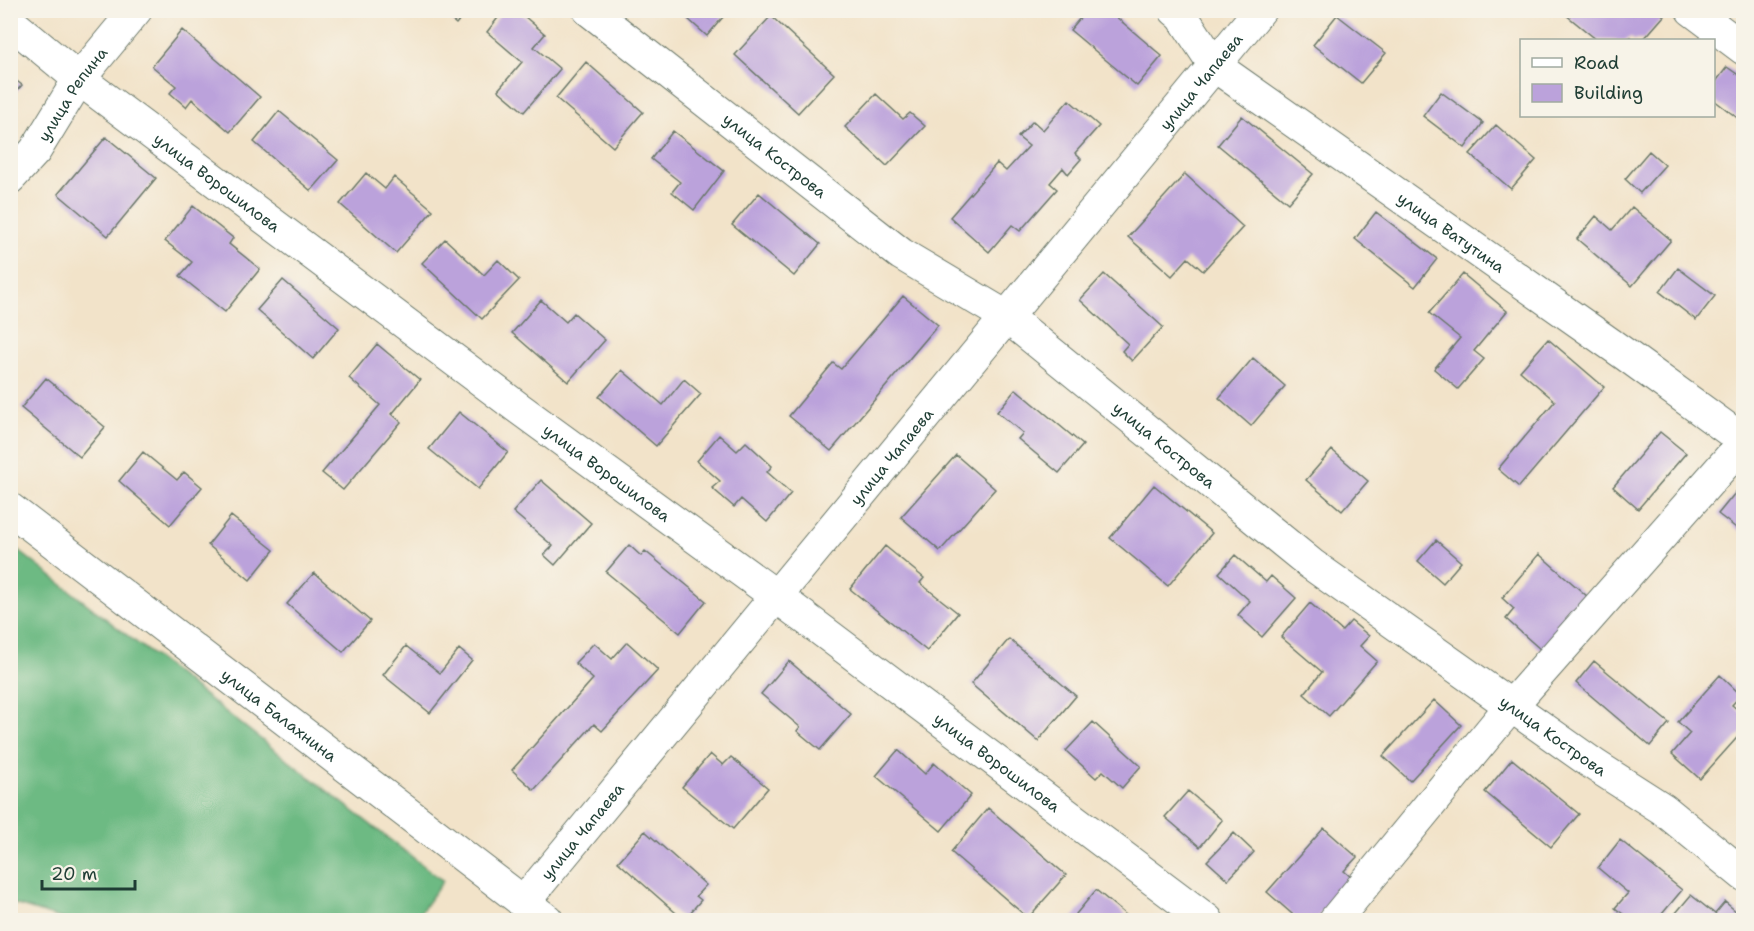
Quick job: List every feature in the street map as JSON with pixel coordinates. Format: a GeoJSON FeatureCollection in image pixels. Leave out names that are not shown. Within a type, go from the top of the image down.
{"type":"FeatureCollection","features":[{"type":"Feature","properties":{"kind":"street","name":"улица Репина"},"geometry":{"type":"LineString","coordinates":[[10,178],[35,151],[79,79],[136,10]]}},
{"type":"Feature","properties":{"kind":"street","name":"улица Кострова"},"geometry":{"type":"LineString","coordinates":[[589,10],[901,254],[1007,317],[1311,564],[1596,766],[1663,808],[1743,874]]}},
{"type":"Feature","properties":{"kind":"street","name":"улица Ватутина"},"geometry":{"type":"LineString","coordinates":[[1175,10],[1182,16],[1215,66],[1626,355],[1743,441]]}},
{"type":"Feature","properties":{"kind":"street","name":"улица Чапаева"},"geometry":{"type":"LineString","coordinates":[[535,912],[776,596],[1260,10]]}},
{"type":"Feature","properties":{"kind":"street"},"geometry":{"type":"LineString","coordinates":[[1692,10],[1743,49]]}},
{"type":"Feature","properties":{"kind":"street","name":"улица Ворошилова"},"geometry":{"type":"LineString","coordinates":[[10,22],[79,79],[516,407],[776,596],[1207,921]]}},
{"type":"Feature","properties":{"kind":"street"},"geometry":{"type":"LineString","coordinates":[[1335,921],[1511,706],[1743,441]]}},
{"type":"Feature","properties":{"kind":"street","name":"улица Балахнина"},"geometry":{"type":"LineString","coordinates":[[10,509],[535,912]]}},
{"type":"Feature","properties":{"kind":"green space"},"geometry":{"type":"Polygon","coordinates":[[[10,544],[443,881],[415,920],[66,920],[11,903],[10,544]]]}},
{"type":"Feature","properties":{"kind":"building"},"geometry":{"type":"Polygon","coordinates":[[[440,10],[468,10],[456,24],[440,10]]]}},
{"type":"Feature","properties":{"kind":"building"},"geometry":{"type":"Polygon","coordinates":[[[504,10],[517,10],[545,34],[534,47],[560,69],[524,112],[498,90],[522,62],[487,32],[504,10]]]}},
{"type":"Feature","properties":{"kind":"building"},"geometry":{"type":"Polygon","coordinates":[[[678,10],[729,10],[707,36],[678,10]]]}},
{"type":"Feature","properties":{"kind":"building"},"geometry":{"type":"Polygon","coordinates":[[[1087,10],[1108,10],[1162,56],[1137,86],[1070,30],[1087,10]]]}},
{"type":"Feature","properties":{"kind":"building"},"geometry":{"type":"Polygon","coordinates":[[[1560,10],[1657,10],[1664,16],[1644,39],[1630,37],[1628,39],[1596,39],[1560,10]]]}},
{"type":"Feature","properties":{"kind":"building"},"geometry":{"type":"Polygon","coordinates":[[[1337,15],[1386,53],[1361,83],[1313,45],[1337,15]]]}},
{"type":"Feature","properties":{"kind":"building"},"geometry":{"type":"Polygon","coordinates":[[[771,16],[834,74],[798,113],[735,55],[771,16]]]}},
{"type":"Feature","properties":{"kind":"building"},"geometry":{"type":"Polygon","coordinates":[[[182,30],[260,97],[230,132],[192,99],[186,107],[170,93],[176,86],[152,66],[182,30]]]}},
{"type":"Feature","properties":{"kind":"building"},"geometry":{"type":"Polygon","coordinates":[[[586,62],[643,112],[613,147],[556,98],[586,62]]]}},
{"type":"Feature","properties":{"kind":"building"},"geometry":{"type":"Polygon","coordinates":[[[1727,67],[1744,79],[1744,123],[1715,101],[1715,83],[1727,67]]]}},
{"type":"Feature","properties":{"kind":"building"},"geometry":{"type":"Polygon","coordinates":[[[10,76],[22,85],[10,98],[10,76]]]}},
{"type":"Feature","properties":{"kind":"building"},"geometry":{"type":"Polygon","coordinates":[[[1441,92],[1483,123],[1465,148],[1423,116],[1441,92]]]}},
{"type":"Feature","properties":{"kind":"building"},"geometry":{"type":"Polygon","coordinates":[[[876,94],[903,119],[910,113],[925,126],[887,166],[845,127],[876,94]]]}},
{"type":"Feature","properties":{"kind":"building"},"geometry":{"type":"Polygon","coordinates":[[[1069,100],[1099,126],[1075,153],[1081,159],[1068,174],[1063,168],[1050,183],[1057,189],[1020,231],[1012,225],[989,252],[950,217],[997,163],[1006,171],[1029,146],[1018,137],[1033,121],[1043,130],[1069,100]]]}},
{"type":"Feature","properties":{"kind":"building"},"geometry":{"type":"Polygon","coordinates":[[[279,111],[338,160],[311,191],[254,142],[279,111]]]}},
{"type":"Feature","properties":{"kind":"building"},"geometry":{"type":"Polygon","coordinates":[[[1242,116],[1313,174],[1288,203],[1218,145],[1242,116]]]}},
{"type":"Feature","properties":{"kind":"building"},"geometry":{"type":"Polygon","coordinates":[[[1496,125],[1536,160],[1511,189],[1470,154],[1496,125]]]}},
{"type":"Feature","properties":{"kind":"building"},"geometry":{"type":"Polygon","coordinates":[[[673,131],[724,171],[694,210],[672,192],[680,182],[651,159],[673,131]]]}},
{"type":"Feature","properties":{"kind":"building"},"geometry":{"type":"Polygon","coordinates":[[[106,137],[156,178],[108,236],[58,194],[106,137]]]}},
{"type":"Feature","properties":{"kind":"building"},"geometry":{"type":"Polygon","coordinates":[[[1649,151],[1665,165],[1640,193],[1625,179],[1649,151]]]}},
{"type":"Feature","properties":{"kind":"building"},"geometry":{"type":"Polygon","coordinates":[[[366,173],[385,189],[394,177],[433,210],[396,253],[340,204],[366,173]]]}},
{"type":"Feature","properties":{"kind":"building"},"geometry":{"type":"Polygon","coordinates":[[[1185,174],[1243,227],[1203,271],[1188,258],[1172,276],[1128,237],[1185,174]]]}},
{"type":"Feature","properties":{"kind":"building"},"geometry":{"type":"Polygon","coordinates":[[[759,193],[820,244],[794,276],[732,225],[759,193]]]}},
{"type":"Feature","properties":{"kind":"building"},"geometry":{"type":"Polygon","coordinates":[[[193,206],[233,238],[229,244],[260,269],[225,312],[180,276],[192,262],[165,241],[193,206]]]}},
{"type":"Feature","properties":{"kind":"building"},"geometry":{"type":"Polygon","coordinates":[[[1632,207],[1671,240],[1632,286],[1577,239],[1596,216],[1612,230],[1632,207]]]}},
{"type":"Feature","properties":{"kind":"building"},"geometry":{"type":"Polygon","coordinates":[[[1376,212],[1437,259],[1415,287],[1355,239],[1376,212]]]}},
{"type":"Feature","properties":{"kind":"building"},"geometry":{"type":"Polygon","coordinates":[[[445,239],[484,275],[498,260],[519,280],[482,319],[422,263],[445,239]]]}},
{"type":"Feature","properties":{"kind":"building"},"geometry":{"type":"Polygon","coordinates":[[[1678,268],[1715,296],[1696,320],[1660,292],[1678,268]]]}},
{"type":"Feature","properties":{"kind":"building"},"geometry":{"type":"Polygon","coordinates":[[[1104,274],[1163,327],[1132,361],[1122,351],[1128,344],[1080,300],[1104,274]]]}},
{"type":"Feature","properties":{"kind":"building"},"geometry":{"type":"Polygon","coordinates":[[[1463,274],[1507,311],[1474,351],[1484,359],[1458,389],[1434,369],[1460,338],[1429,313],[1463,274]]]}},
{"type":"Feature","properties":{"kind":"building"},"geometry":{"type":"Polygon","coordinates":[[[283,280],[339,328],[313,359],[257,310],[283,280]]]}},
{"type":"Feature","properties":{"kind":"building"},"geometry":{"type":"Polygon","coordinates":[[[903,296],[938,325],[831,451],[789,416],[833,363],[841,369],[903,296]]]}},
{"type":"Feature","properties":{"kind":"building"},"geometry":{"type":"Polygon","coordinates":[[[541,300],[566,322],[574,313],[605,340],[568,382],[512,333],[541,300]]]}},
{"type":"Feature","properties":{"kind":"building"},"geometry":{"type":"Polygon","coordinates":[[[1548,339],[1604,387],[1519,487],[1498,469],[1555,401],[1520,371],[1548,339]]]}},
{"type":"Feature","properties":{"kind":"building"},"geometry":{"type":"Polygon","coordinates":[[[377,344],[420,380],[392,414],[401,422],[343,490],[322,473],[380,405],[349,378],[377,344]]]}},
{"type":"Feature","properties":{"kind":"building"},"geometry":{"type":"Polygon","coordinates":[[[1253,358],[1285,386],[1251,426],[1219,398],[1253,358]]]}},
{"type":"Feature","properties":{"kind":"building"},"geometry":{"type":"Polygon","coordinates":[[[622,370],[663,405],[684,379],[701,394],[656,446],[599,397],[622,370]]]}},
{"type":"Feature","properties":{"kind":"building"},"geometry":{"type":"Polygon","coordinates":[[[46,378],[105,427],[80,457],[21,408],[46,378]]]}},
{"type":"Feature","properties":{"kind":"building"},"geometry":{"type":"Polygon","coordinates":[[[1016,389],[1083,445],[1059,473],[1018,439],[1023,433],[997,412],[1016,389]]]}},
{"type":"Feature","properties":{"kind":"building"},"geometry":{"type":"Polygon","coordinates":[[[459,412],[508,452],[478,489],[429,449],[459,412]]]}},
{"type":"Feature","properties":{"kind":"building"},"geometry":{"type":"Polygon","coordinates":[[[1660,432],[1686,453],[1638,509],[1613,487],[1660,432]]]}},
{"type":"Feature","properties":{"kind":"building"},"geometry":{"type":"Polygon","coordinates":[[[719,435],[737,451],[746,442],[772,466],[767,472],[791,493],[767,522],[741,499],[734,507],[712,488],[720,481],[697,461],[719,435]]]}},
{"type":"Feature","properties":{"kind":"building"},"geometry":{"type":"Polygon","coordinates":[[[1332,450],[1368,481],[1342,511],[1306,480],[1332,450]]]}},
{"type":"Feature","properties":{"kind":"building"},"geometry":{"type":"Polygon","coordinates":[[[143,452],[177,480],[184,472],[202,487],[170,525],[119,481],[143,452]]]}},
{"type":"Feature","properties":{"kind":"building"},"geometry":{"type":"Polygon","coordinates":[[[956,455],[995,489],[940,551],[901,517],[956,455]]]}},
{"type":"Feature","properties":{"kind":"building"},"geometry":{"type":"Polygon","coordinates":[[[541,480],[591,523],[555,565],[544,555],[553,546],[513,512],[541,480]]]}},
{"type":"Feature","properties":{"kind":"building"},"geometry":{"type":"Polygon","coordinates":[[[1154,485],[1212,533],[1168,586],[1110,538],[1154,485]]]}},
{"type":"Feature","properties":{"kind":"building"},"geometry":{"type":"Polygon","coordinates":[[[1740,487],[1744,490],[1744,534],[1718,514],[1740,487]]]}},
{"type":"Feature","properties":{"kind":"building"},"geometry":{"type":"Polygon","coordinates":[[[231,516],[274,550],[250,580],[208,545],[231,516]]]}},
{"type":"Feature","properties":{"kind":"building"},"geometry":{"type":"Polygon","coordinates":[[[1436,540],[1461,562],[1443,583],[1418,561],[1436,540]]]}},
{"type":"Feature","properties":{"kind":"building"},"geometry":{"type":"Polygon","coordinates":[[[629,545],[641,556],[645,551],[706,601],[680,633],[606,572],[629,545]]]}},
{"type":"Feature","properties":{"kind":"building"},"geometry":{"type":"Polygon","coordinates":[[[885,546],[924,578],[920,583],[958,613],[927,651],[850,589],[885,546]]]}},
{"type":"Feature","properties":{"kind":"building"},"geometry":{"type":"Polygon","coordinates":[[[1539,554],[1588,597],[1541,650],[1506,619],[1514,609],[1502,598],[1539,554]]]}},
{"type":"Feature","properties":{"kind":"building"},"geometry":{"type":"Polygon","coordinates":[[[1235,555],[1266,582],[1271,576],[1296,598],[1262,637],[1238,615],[1250,601],[1219,573],[1235,555]]]}},
{"type":"Feature","properties":{"kind":"building"},"geometry":{"type":"Polygon","coordinates":[[[314,573],[370,621],[343,652],[287,604],[314,573]]]}},
{"type":"Feature","properties":{"kind":"building"},"geometry":{"type":"Polygon","coordinates":[[[1310,603],[1342,631],[1351,621],[1369,636],[1360,646],[1377,661],[1329,716],[1304,694],[1322,672],[1281,637],[1310,603]]]}},
{"type":"Feature","properties":{"kind":"building"},"geometry":{"type":"Polygon","coordinates":[[[1009,639],[1076,696],[1038,741],[971,684],[1009,639]]]}},
{"type":"Feature","properties":{"kind":"building"},"geometry":{"type":"Polygon","coordinates":[[[627,642],[658,670],[602,731],[594,724],[534,790],[512,770],[593,679],[575,663],[594,643],[612,659],[627,642]]]}},
{"type":"Feature","properties":{"kind":"building"},"geometry":{"type":"Polygon","coordinates":[[[406,646],[440,673],[459,649],[472,660],[430,713],[383,675],[406,646]]]}},
{"type":"Feature","properties":{"kind":"building"},"geometry":{"type":"Polygon","coordinates":[[[789,661],[851,714],[820,750],[797,731],[800,727],[761,694],[789,661]]]}},
{"type":"Feature","properties":{"kind":"building"},"geometry":{"type":"Polygon","coordinates":[[[1594,661],[1669,723],[1650,746],[1576,683],[1594,661]]]}},
{"type":"Feature","properties":{"kind":"building"},"geometry":{"type":"Polygon","coordinates":[[[1720,675],[1741,695],[1732,705],[1744,715],[1744,730],[1700,779],[1672,754],[1690,733],[1678,722],[1720,675]]]}},
{"type":"Feature","properties":{"kind":"building"},"geometry":{"type":"Polygon","coordinates":[[[1434,700],[1461,725],[1410,781],[1383,756],[1434,700]]]}},
{"type":"Feature","properties":{"kind":"building"},"geometry":{"type":"Polygon","coordinates":[[[1093,722],[1141,766],[1122,788],[1103,771],[1096,778],[1066,751],[1093,722]]]}},
{"type":"Feature","properties":{"kind":"building"},"geometry":{"type":"Polygon","coordinates":[[[898,750],[925,774],[934,763],[971,795],[941,831],[876,776],[898,750]]]}},
{"type":"Feature","properties":{"kind":"building"},"geometry":{"type":"Polygon","coordinates":[[[710,754],[723,765],[731,757],[768,788],[733,829],[682,787],[710,754]]]}},
{"type":"Feature","properties":{"kind":"building"},"geometry":{"type":"Polygon","coordinates":[[[1512,759],[1579,814],[1551,847],[1485,792],[1512,759]]]}},
{"type":"Feature","properties":{"kind":"building"},"geometry":{"type":"Polygon","coordinates":[[[1188,791],[1222,820],[1200,847],[1165,817],[1188,791]]]}},
{"type":"Feature","properties":{"kind":"building"},"geometry":{"type":"Polygon","coordinates":[[[988,808],[1066,875],[1028,918],[951,852],[988,808]]]}},
{"type":"Feature","properties":{"kind":"building"},"geometry":{"type":"Polygon","coordinates":[[[1324,828],[1357,857],[1344,871],[1352,878],[1315,920],[1299,920],[1267,892],[1324,828]]]}},
{"type":"Feature","properties":{"kind":"building"},"geometry":{"type":"Polygon","coordinates":[[[645,831],[706,885],[696,896],[701,900],[684,920],[618,862],[645,831]]]}},
{"type":"Feature","properties":{"kind":"building"},"geometry":{"type":"Polygon","coordinates":[[[1234,833],[1254,852],[1228,880],[1207,861],[1234,833]]]}},
{"type":"Feature","properties":{"kind":"building"},"geometry":{"type":"Polygon","coordinates":[[[1620,840],[1682,890],[1657,920],[1631,920],[1615,908],[1628,893],[1598,868],[1620,840]]]}},
{"type":"Feature","properties":{"kind":"building"},"geometry":{"type":"Polygon","coordinates":[[[1096,890],[1132,920],[1071,920],[1096,890]]]}},
{"type":"Feature","properties":{"kind":"building"},"geometry":{"type":"Polygon","coordinates":[[[1691,895],[1715,914],[1725,902],[1744,920],[1670,920],[1691,895]]]}}]}
